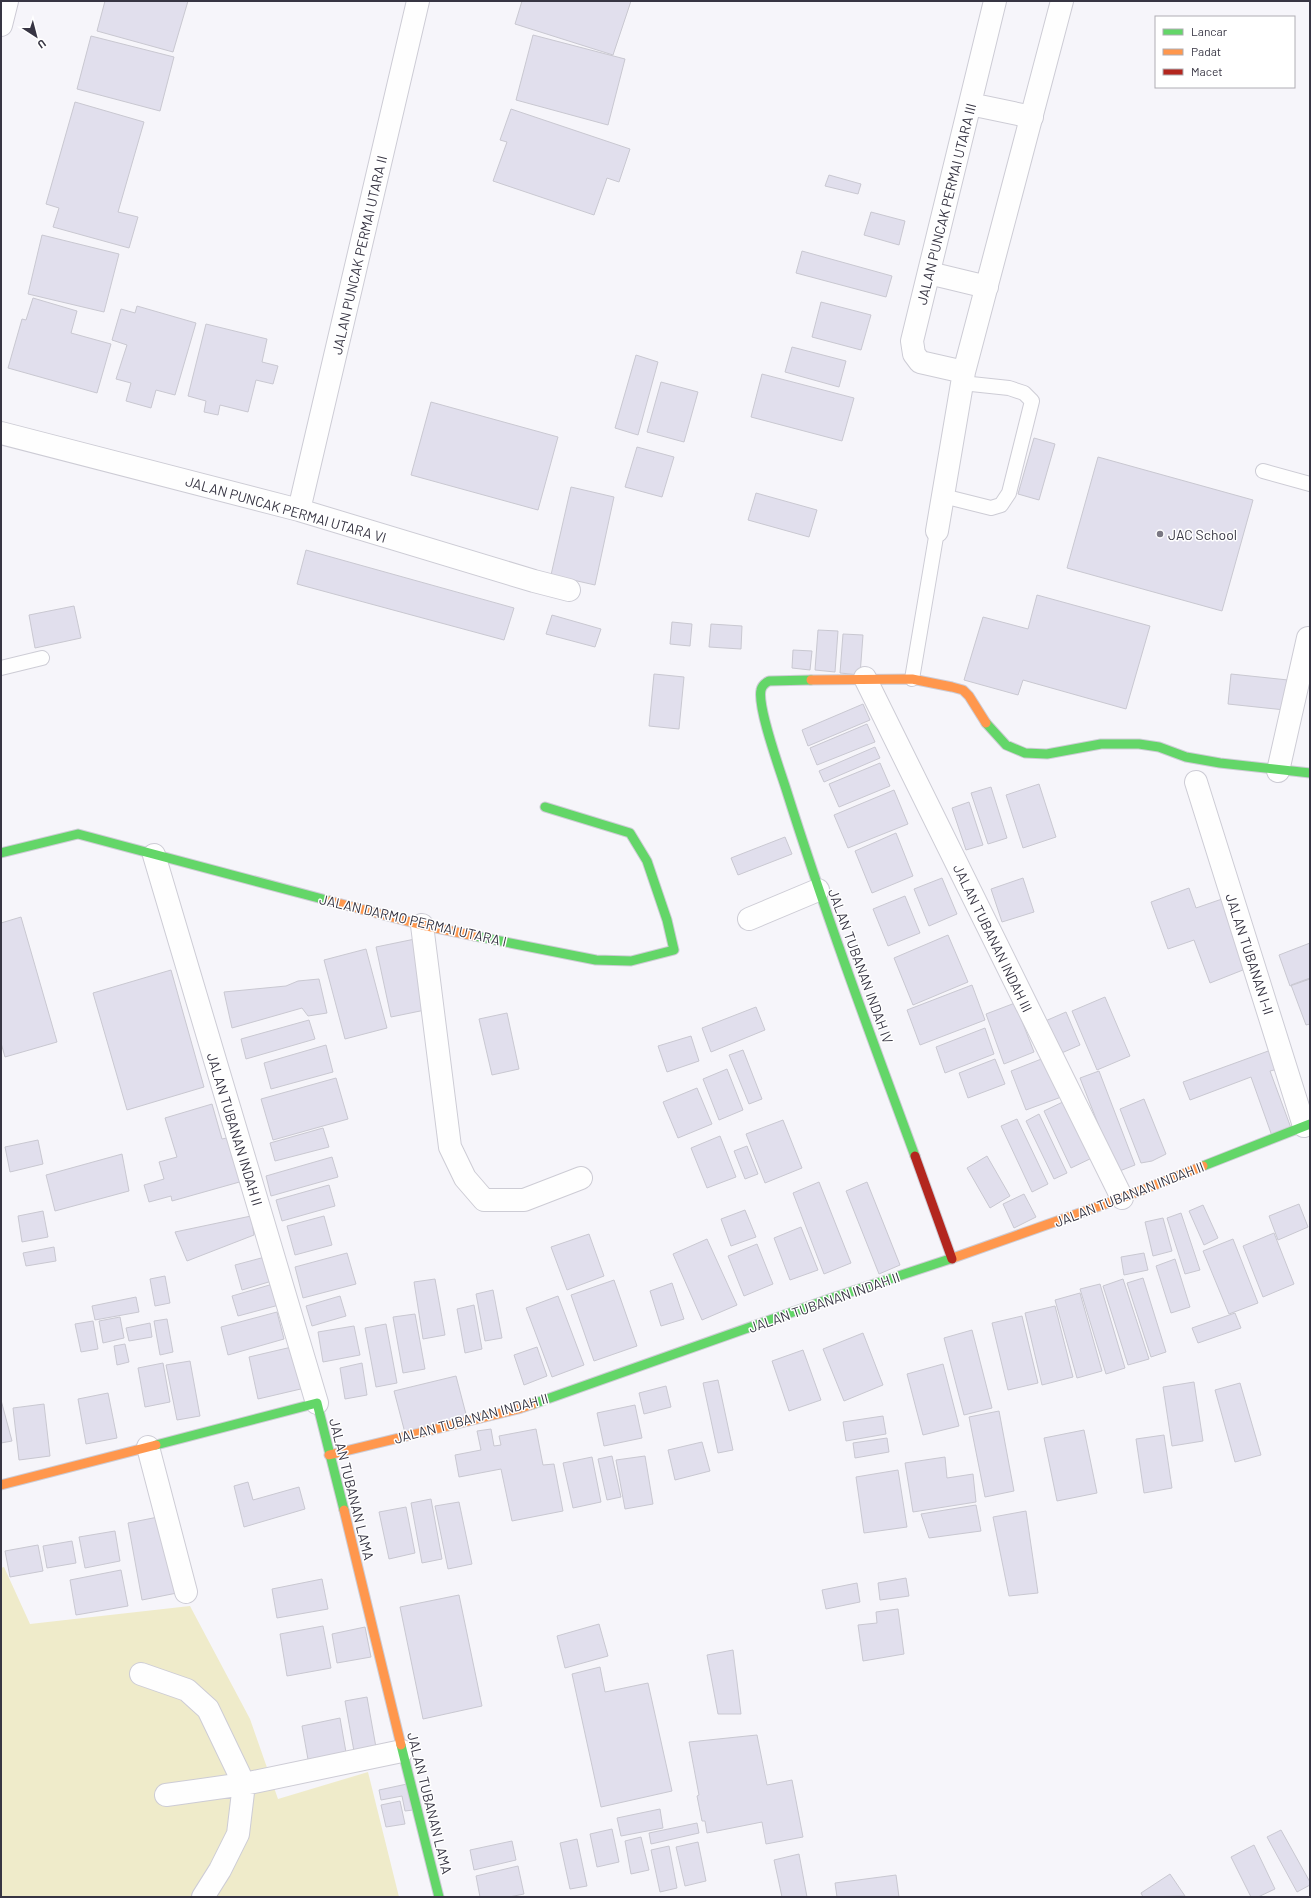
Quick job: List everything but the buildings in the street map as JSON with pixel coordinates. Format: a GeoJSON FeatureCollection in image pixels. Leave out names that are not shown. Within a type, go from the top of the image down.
{"type":"FeatureCollection","features":[{"type":"Feature","properties":{"kind":"street"},"geometry":{"type":"LineString","coordinates":[[1,25],[7,1]]}},
{"type":"Feature","properties":{"kind":"street","name":"JALAN PUNCAK PERMAI UTARA II"},"geometry":{"type":"LineString","coordinates":[[299,510],[418,1]]}},
{"type":"Feature","properties":{"kind":"street","name":"JALAN PUNCAK PERMAI UTARA III"},"geometry":{"type":"LineString","coordinates":[[963,377],[920,362],[914,354],[912,341],[995,1]]}},
{"type":"Feature","properties":{"kind":"street"},"geometry":{"type":"LineString","coordinates":[[937,531],[963,377],[1062,1]]}},
{"type":"Feature","properties":{"kind":"street"},"geometry":{"type":"LineString","coordinates":[[970,104],[1032,117]]}},
{"type":"Feature","properties":{"kind":"street"},"geometry":{"type":"LineString","coordinates":[[929,273],[987,287]]}},
{"type":"Feature","properties":{"kind":"street","name":"JALAN PUNCAK PERMAI UTARA VI"},"geometry":{"type":"LineString","coordinates":[[1,434],[299,510],[534,581],[569,590]]}},
{"type":"Feature","properties":{"kind":"street"},"geometry":{"type":"LineString","coordinates":[[1278,771],[1308,638]]}},
{"type":"Feature","properties":{"kind":"street"},"geometry":{"type":"LineString","coordinates":[[865,678],[912,679],[963,690],[973,701],[1002,745],[1015,750],[1037,755],[1054,755],[1099,744],[1115,743],[1157,746],[1188,758],[1278,771],[1310,773]]}},
{"type":"Feature","properties":{"kind":"street","name":"JALAN TUBANAN INDAH IV"},"geometry":{"type":"LineString","coordinates":[[865,678],[769,681],[764,684],[761,690],[762,703],[768,730],[818,890],[952,1259]]}},
{"type":"Feature","properties":{"kind":"street","name":"JALAN TUBANAN INDAH III"},"geometry":{"type":"LineString","coordinates":[[865,678],[1122,1198]]}},
{"type":"Feature","properties":{"kind":"street","name":"JALAN TUBANAN I-II"},"geometry":{"type":"LineString","coordinates":[[1196,782],[1307,1125]]}},
{"type":"Feature","properties":{"kind":"street","name":"JALAN DARMO PERMAI UTARA I"},"geometry":{"type":"LineString","coordinates":[[1,853],[78,834],[422,925],[596,960],[631,962],[674,950],[667,920],[647,861],[630,833],[545,807]]}},
{"type":"Feature","properties":{"kind":"street","name":"JALAN TUBANAN INDAH II"},"geometry":{"type":"LineString","coordinates":[[154,855],[316,1403]]}},
{"type":"Feature","properties":{"kind":"street"},"geometry":{"type":"LineString","coordinates":[[749,919],[818,890]]}},
{"type":"Feature","properties":{"kind":"street"},"geometry":{"type":"LineString","coordinates":[[422,925],[450,1147],[464,1178],[484,1200],[524,1200],[581,1178]]}},
{"type":"Feature","properties":{"kind":"street","name":"JALAN TUBANAN INDAH II"},"geometry":{"type":"LineString","coordinates":[[330,1455],[518,1409],[835,1297],[952,1259],[1122,1198],[1307,1125]]}},
{"type":"Feature","properties":{"kind":"street","name":"JALAN TUBANAN LAMA"},"geometry":{"type":"LineString","coordinates":[[1,1485],[316,1403],[439,1897]]}},
{"type":"Feature","properties":{"kind":"street"},"geometry":{"type":"LineString","coordinates":[[148,1447],[186,1592]]}},
{"type":"Feature","properties":{"kind":"street"},"geometry":{"type":"LineString","coordinates":[[141,1674],[187,1690],[208,1709],[244,1784],[238,1834],[220,1870],[203,1897]]}},
{"type":"Feature","properties":{"kind":"street"},"geometry":{"type":"LineString","coordinates":[[166,1795],[244,1784],[402,1751]]}},
{"type":"Feature","properties":{"kind":"lane"},"geometry":{"type":"LineString","coordinates":[[943,496],[991,508],[1001,505],[1009,493],[1032,401],[1024,393],[963,377]]}},
{"type":"Feature","properties":{"kind":"lane"},"geometry":{"type":"LineString","coordinates":[[1263,471],[1310,484]]}},
{"type":"Feature","properties":{"kind":"lane"},"geometry":{"type":"LineString","coordinates":[[912,679],[937,531]]}},
{"type":"Feature","properties":{"kind":"lane"},"geometry":{"type":"LineString","coordinates":[[1,668],[42,658]]}},
{"type":"Feature","properties":{"kind":"shaded area"},"geometry":{"type":"Polygon","coordinates":[[[4,1567],[30,1624],[190,1606],[250,1719],[278,1799],[368,1772],[399,1897],[1,1897],[1,1568],[4,1567]]]}},
{"type":"Feature","properties":{"kind":"traffic: fast"},"geometry":{"type":"LineString","coordinates":[[811,680],[769,681],[763,685],[761,690],[762,710],[774,754],[816,882],[915,1156]]}},
{"type":"Feature","properties":{"kind":"traffic: fast"},"geometry":{"type":"LineString","coordinates":[[986,723],[1006,745],[1025,753],[1047,754],[1101,744],[1139,744],[1159,747],[1186,757],[1220,763],[1310,773]]}},
{"type":"Feature","properties":{"kind":"traffic: fast"},"geometry":{"type":"LineString","coordinates":[[475,936],[596,960],[631,961],[674,950],[667,920],[647,861],[630,833],[545,807]]}},
{"type":"Feature","properties":{"kind":"traffic: fast"},"geometry":{"type":"LineString","coordinates":[[1,853],[78,834],[330,901]]}},
{"type":"Feature","properties":{"kind":"traffic: fast"},"geometry":{"type":"LineString","coordinates":[[1203,1166],[1310,1124]]}},
{"type":"Feature","properties":{"kind":"traffic: fast"},"geometry":{"type":"LineString","coordinates":[[533,1404],[835,1297],[953,1258]]}},
{"type":"Feature","properties":{"kind":"traffic: fast"},"geometry":{"type":"LineString","coordinates":[[156,1445],[317,1403],[344,1510]]}},
{"type":"Feature","properties":{"kind":"traffic: fast"},"geometry":{"type":"LineString","coordinates":[[401,1745],[439,1897]]}},
{"type":"Feature","properties":{"kind":"traffic: slow"},"geometry":{"type":"LineString","coordinates":[[811,680],[912,679],[952,687],[963,690],[969,696],[986,723]]}},
{"type":"Feature","properties":{"kind":"traffic: slow"},"geometry":{"type":"LineString","coordinates":[[330,901],[422,925],[475,936]]}},
{"type":"Feature","properties":{"kind":"traffic: slow"},"geometry":{"type":"LineString","coordinates":[[953,1258],[1122,1198],[1203,1166]]}},
{"type":"Feature","properties":{"kind":"traffic: slow"},"geometry":{"type":"LineString","coordinates":[[329,1455],[518,1409],[533,1404]]}},
{"type":"Feature","properties":{"kind":"traffic: slow"},"geometry":{"type":"LineString","coordinates":[[1,1485],[156,1445]]}},
{"type":"Feature","properties":{"kind":"traffic: slow"},"geometry":{"type":"LineString","coordinates":[[344,1510],[401,1745]]}},
{"type":"Feature","properties":{"kind":"traffic: jam"},"geometry":{"type":"LineString","coordinates":[[915,1156],[952,1259]]}},
{"type":"Feature","properties":{"kind":"place","name":"JAC School"},"geometry":{"type":"Point","coordinates":[1160,534]}}]}
